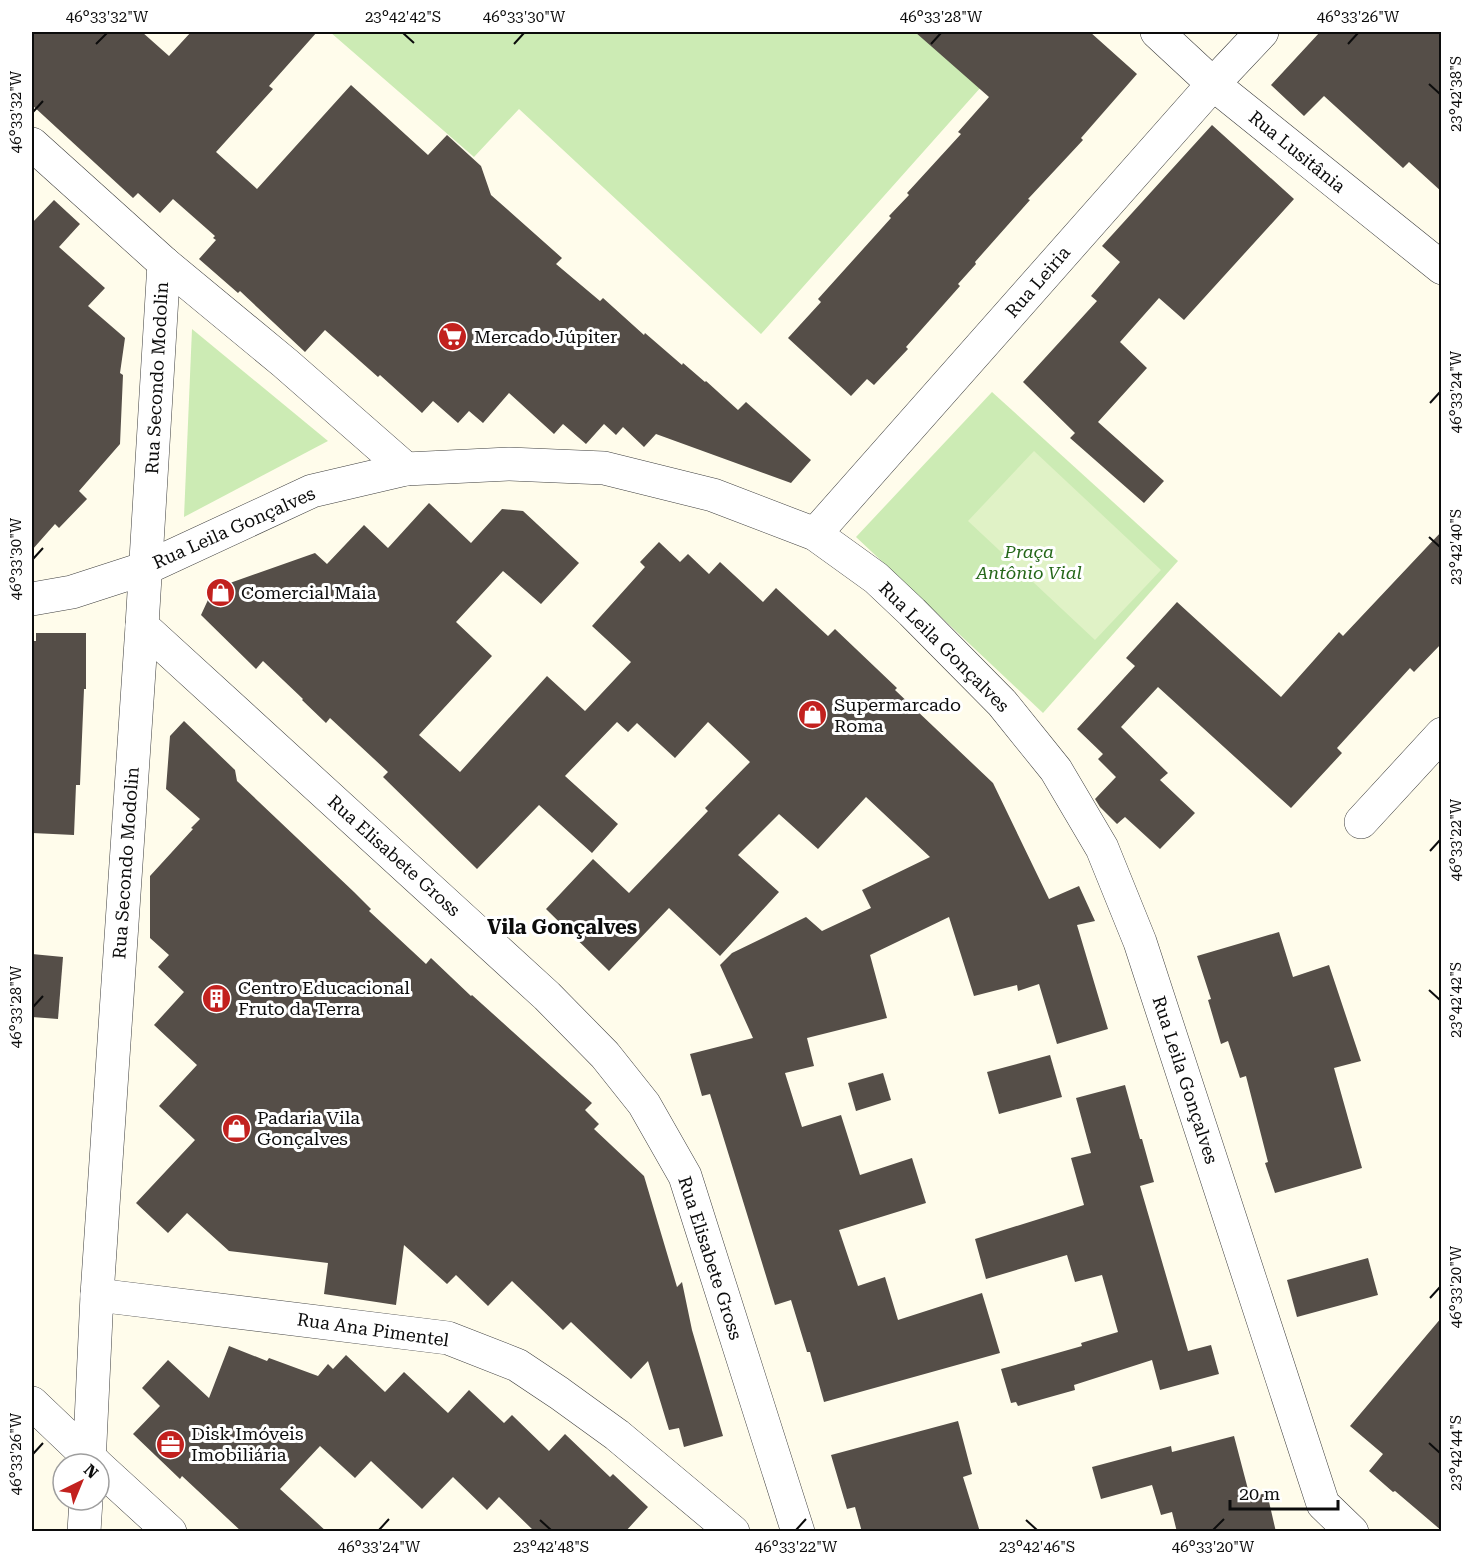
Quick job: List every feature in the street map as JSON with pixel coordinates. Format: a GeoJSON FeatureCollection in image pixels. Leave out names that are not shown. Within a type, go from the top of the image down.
{"type":"FeatureCollection","features":[{"type":"Feature","properties":{"kind":"street","name":"Rua Lusitânia"},"geometry":{"type":"LineString","coordinates":[[1157,32],[1213,84],[1442,268]]}},
{"type":"Feature","properties":{"kind":"street","name":"Rua Leiria"},"geometry":{"type":"LineString","coordinates":[[816,534],[1213,84],[1262,32]]}},
{"type":"Feature","properties":{"kind":"street"},"geometry":{"type":"LineString","coordinates":[[32,144],[164,262],[285,363],[406,469]]}},
{"type":"Feature","properties":{"kind":"street","name":"Rua Secondo Modolin"},"geometry":{"type":"LineString","coordinates":[[94,1452],[97,1295],[146,568],[164,262]]}},
{"type":"Feature","properties":{"kind":"street","name":"Rua Leila Gonçalves"},"geometry":{"type":"LineString","coordinates":[[32,599],[72,592],[146,568],[312,491],[406,469],[509,464],[604,468],[713,495],[816,534],[876,579],[905,605],[1002,703],[1056,770],[1101,849],[1140,942],[1322,1518],[1352,1532]]}},
{"type":"Feature","properties":{"kind":"street","name":"Rua Elisabete Gross"},"geometry":{"type":"LineString","coordinates":[[142,626],[547,996],[605,1055],[644,1104],[685,1176],[798,1532]]}},
{"type":"Feature","properties":{"kind":"street"},"geometry":{"type":"LineString","coordinates":[[1361,822],[1442,734]]}},
{"type":"Feature","properties":{"kind":"street","name":"Rua Ana Pimentel"},"geometry":{"type":"LineString","coordinates":[[97,1295],[448,1338],[517,1365],[617,1435],[733,1532]]}},
{"type":"Feature","properties":{"kind":"street"},"geometry":{"type":"LineString","coordinates":[[32,1403],[83,1452]]}},
{"type":"Feature","properties":{"kind":"street"},"geometry":{"type":"LineString","coordinates":[[111,1478],[170,1532]]}},
{"type":"Feature","properties":{"kind":"street"},"geometry":{"type":"LineString","coordinates":[[84,1532],[85,1512]]}},
{"type":"Feature","properties":{"kind":"green space"},"geometry":{"type":"Polygon","coordinates":[[[330,32],[1030,32],[761,334],[519,109],[474,157],[330,32]]]}},
{"type":"Feature","properties":{"kind":"green space"},"geometry":{"type":"Polygon","coordinates":[[[192,329],[328,441],[184,517],[192,329]]]}},
{"type":"Feature","properties":{"kind":"green space","name":"Praça Antônio Vial"},"geometry":{"type":"Polygon","coordinates":[[[992,392],[1178,561],[1043,713],[856,537],[992,392]]]}},
{"type":"Feature","properties":{"kind":"green space"},"geometry":{"type":"Polygon","coordinates":[[[1034,451],[1161,570],[1095,640],[968,521],[1034,451]]]}},
{"type":"Feature","properties":{"kind":"building"},"geometry":{"type":"Polygon","coordinates":[[[32,32],[142,32],[169,56],[191,32],[317,32],[269,86],[273,89],[216,152],[257,189],[351,85],[428,155],[447,135],[481,166],[491,195],[562,258],[556,264],[600,301],[603,298],[644,335],[645,333],[682,365],[683,363],[706,381],[738,410],[746,402],[811,460],[791,483],[656,434],[644,447],[623,427],[616,435],[604,424],[586,444],[563,424],[554,434],[509,393],[483,423],[469,411],[458,423],[433,401],[422,413],[325,330],[305,352],[240,291],[238,293],[199,259],[216,240],[213,238],[215,236],[173,199],[160,213],[138,193],[133,198],[32,105],[32,32]]]}},
{"type":"Feature","properties":{"kind":"building"},"geometry":{"type":"Polygon","coordinates":[[[915,32],[1090,32],[1137,74],[1081,138],[1083,140],[1028,199],[1030,200],[975,262],[976,264],[958,284],[960,286],[906,347],[908,349],[874,385],[867,379],[851,396],[788,338],[821,302],[818,299],[891,218],[889,216],[909,195],[907,193],[961,134],[958,132],[989,97],[915,32]]]}},
{"type":"Feature","properties":{"kind":"building"},"geometry":{"type":"Polygon","coordinates":[[[1320,32],[1442,32],[1442,192],[1409,162],[1403,168],[1324,96],[1304,116],[1271,85],[1320,32]]]}},
{"type":"Feature","properties":{"kind":"building"},"geometry":{"type":"Polygon","coordinates":[[[1212,125],[1294,199],[1184,320],[1159,298],[1120,342],[1147,368],[1098,422],[1164,481],[1144,503],[1070,438],[1075,433],[1023,382],[1097,301],[1091,296],[1120,262],[1102,246],[1212,125]]]}},
{"type":"Feature","properties":{"kind":"building"},"geometry":{"type":"Polygon","coordinates":[[[54,200],[80,224],[59,247],[105,288],[88,306],[125,338],[120,373],[123,375],[120,444],[79,491],[87,499],[59,528],[55,524],[32,550],[32,223],[54,200]]]}},
{"type":"Feature","properties":{"kind":"building"},"geometry":{"type":"Polygon","coordinates":[[[429,503],[471,543],[502,509],[523,511],[579,563],[541,604],[503,571],[456,622],[492,656],[419,735],[460,772],[547,676],[585,711],[631,662],[592,626],[645,567],[640,562],[659,542],[680,562],[688,554],[709,574],[720,562],[763,602],[776,588],[828,636],[835,629],[897,688],[895,690],[993,783],[1049,899],[1079,886],[1095,921],[1077,925],[1108,1029],[1057,1044],[1039,984],[1018,991],[1017,985],[974,996],[949,917],[870,955],[887,1018],[807,1038],[814,1066],[785,1073],[802,1127],[841,1115],[860,1175],[912,1158],[926,1203],[839,1230],[858,1286],[885,1277],[898,1320],[982,1293],[1000,1353],[824,1402],[810,1352],[807,1352],[791,1300],[775,1305],[710,1094],[702,1096],[690,1054],[753,1038],[720,965],[732,953],[806,917],[822,931],[871,908],[862,890],[930,857],[866,797],[818,849],[779,814],[738,855],[779,892],[720,956],[669,908],[609,971],[546,909],[593,859],[629,893],[708,811],[705,808],[750,762],[708,722],[675,758],[637,723],[628,732],[617,722],[565,776],[618,824],[592,853],[539,805],[477,869],[383,777],[388,772],[330,718],[326,723],[263,661],[256,669],[201,615],[213,589],[315,553],[327,564],[364,525],[388,548],[429,503]]]}},
{"type":"Feature","properties":{"kind":"building"},"geometry":{"type":"Polygon","coordinates":[[[1442,531],[1442,643],[1414,672],[1410,668],[1337,748],[1342,753],[1291,808],[1158,687],[1121,727],[1168,773],[1160,780],[1195,813],[1160,849],[1125,817],[1117,824],[1100,807],[1095,799],[1116,777],[1098,759],[1103,754],[1077,729],[1135,666],[1126,658],[1177,602],[1281,697],[1339,632],[1343,636],[1442,531]]]}},
{"type":"Feature","properties":{"kind":"building"},"geometry":{"type":"Polygon","coordinates":[[[36,633],[86,633],[86,689],[84,689],[80,785],[76,785],[74,835],[32,833],[32,641],[36,641],[36,633]]]}},
{"type":"Feature","properties":{"kind":"building"},"geometry":{"type":"Polygon","coordinates":[[[184,721],[235,770],[237,781],[354,892],[371,909],[369,911],[426,964],[431,958],[592,1103],[585,1110],[599,1124],[594,1129],[644,1176],[677,1287],[682,1282],[692,1330],[723,1436],[684,1447],[679,1428],[669,1430],[648,1361],[631,1379],[571,1322],[563,1330],[512,1281],[488,1306],[456,1275],[447,1284],[404,1245],[396,1305],[324,1294],[328,1263],[229,1251],[187,1213],[168,1233],[136,1203],[195,1140],[159,1106],[197,1065],[154,1025],[184,992],[158,967],[169,955],[150,938],[150,876],[200,819],[166,789],[170,736],[184,721]]]}},
{"type":"Feature","properties":{"kind":"building"},"geometry":{"type":"Polygon","coordinates":[[[1279,932],[1293,977],[1329,965],[1361,1061],[1334,1068],[1362,1168],[1275,1193],[1265,1163],[1268,1162],[1246,1076],[1240,1078],[1228,1041],[1221,1044],[1208,1000],[1211,999],[1197,956],[1279,932]]]}},
{"type":"Feature","properties":{"kind":"building"},"geometry":{"type":"Polygon","coordinates":[[[32,954],[63,957],[58,1019],[32,1017],[32,954]]]}},
{"type":"Feature","properties":{"kind":"building"},"geometry":{"type":"Polygon","coordinates":[[[1050,1055],[1062,1097],[999,1114],[987,1072],[1050,1055]]]}},
{"type":"Feature","properties":{"kind":"building"},"geometry":{"type":"Polygon","coordinates":[[[883,1073],[891,1100],[856,1111],[848,1083],[883,1073]]]}},
{"type":"Feature","properties":{"kind":"building"},"geometry":{"type":"Polygon","coordinates":[[[1125,1085],[1154,1182],[1140,1186],[1188,1351],[1211,1345],[1219,1374],[1160,1390],[1152,1360],[1074,1385],[1075,1390],[1018,1406],[1016,1402],[1011,1403],[1001,1369],[1082,1346],[1081,1343],[1118,1332],[1102,1275],[1075,1282],[1067,1255],[986,1279],[975,1239],[1084,1205],[1071,1158],[1091,1153],[1076,1098],[1125,1085]]]}},
{"type":"Feature","properties":{"kind":"building"},"geometry":{"type":"Polygon","coordinates":[[[1368,1258],[1378,1295],[1297,1317],[1287,1280],[1368,1258]]]}},
{"type":"Feature","properties":{"kind":"building"},"geometry":{"type":"Polygon","coordinates":[[[1442,1317],[1442,1531],[1369,1471],[1383,1454],[1350,1426],[1442,1317]]]}},
{"type":"Feature","properties":{"kind":"building"},"geometry":{"type":"Polygon","coordinates":[[[229,1346],[267,1361],[269,1358],[318,1376],[328,1364],[333,1369],[346,1355],[385,1392],[404,1372],[448,1413],[469,1390],[504,1423],[512,1415],[549,1451],[565,1434],[610,1477],[613,1474],[648,1507],[625,1532],[535,1532],[499,1497],[487,1510],[453,1477],[422,1509],[371,1461],[355,1478],[320,1446],[280,1489],[327,1532],[242,1532],[182,1476],[180,1479],[133,1434],[160,1406],[142,1388],[168,1360],[209,1398],[229,1346]]]}},
{"type":"Feature","properties":{"kind":"building"},"geometry":{"type":"Polygon","coordinates":[[[958,1421],[972,1474],[963,1477],[980,1532],[862,1532],[855,1507],[847,1509],[831,1455],[958,1421]]]}},
{"type":"Feature","properties":{"kind":"building"},"geometry":{"type":"Polygon","coordinates":[[[1234,1436],[1250,1497],[1267,1493],[1276,1532],[1177,1532],[1172,1512],[1161,1515],[1152,1485],[1101,1499],[1092,1467],[1171,1446],[1172,1452],[1234,1436]]]}},
{"type":"Feature","properties":{"kind":"place","name":"Mercado Júpiter"},"geometry":{"type":"Point","coordinates":[453,337]}},
{"type":"Feature","properties":{"kind":"place","name":"Comercial Maia"},"geometry":{"type":"Point","coordinates":[220,593]}},
{"type":"Feature","properties":{"kind":"place","name":"Supermarcado Roma"},"geometry":{"type":"Point","coordinates":[813,715]}},
{"type":"Feature","properties":{"kind":"place","name":"Centro Educacional Fruto da Terra"},"geometry":{"type":"Point","coordinates":[217,998]}},
{"type":"Feature","properties":{"kind":"place","name":"Padaria Vila Gonçalves"},"geometry":{"type":"Point","coordinates":[236,1128]}},
{"type":"Feature","properties":{"kind":"place","name":"Disk Imóveis Imobiliária"},"geometry":{"type":"Point","coordinates":[170,1444]}},
{"type":"Feature","properties":{"kind":"district","name":"Vila Gonçalves"},"geometry":{"type":"Point","coordinates":[562,927]}}]}
